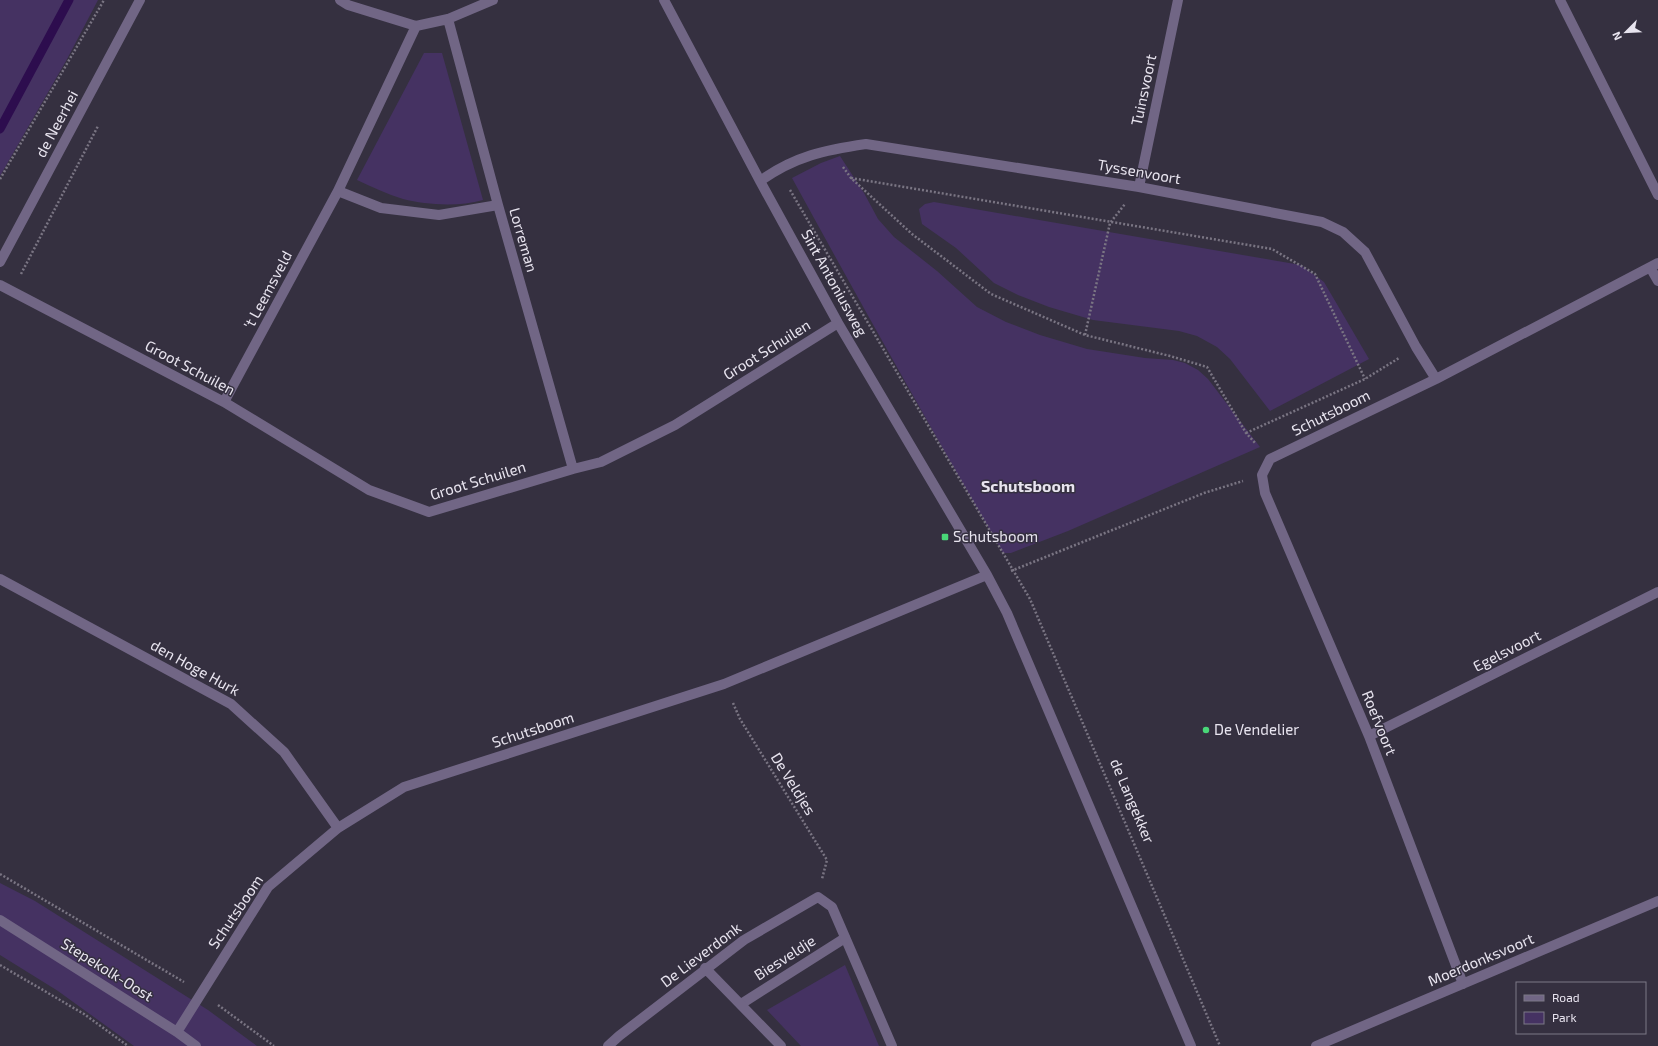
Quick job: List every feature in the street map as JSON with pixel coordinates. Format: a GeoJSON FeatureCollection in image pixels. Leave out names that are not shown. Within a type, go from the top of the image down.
{"type":"FeatureCollection","features":[{"type":"Feature","properties":{"kind":"street","name":"de Neerhei"},"geometry":{"type":"LineString","coordinates":[[0,262],[140,0]]}},
{"type":"Feature","properties":{"kind":"street"},"geometry":{"type":"LineString","coordinates":[[340,0],[348,5],[416,26],[448,19],[493,0]]}},
{"type":"Feature","properties":{"kind":"street","name":"Sint Antoniusweg"},"geometry":{"type":"LineString","coordinates":[[664,0],[760,181],[838,322],[987,575]]}},
{"type":"Feature","properties":{"kind":"street","name":"Tuinsvoort"},"geometry":{"type":"LineString","coordinates":[[1139,187],[1178,0]]}},
{"type":"Feature","properties":{"kind":"street"},"geometry":{"type":"LineString","coordinates":[[1560,0],[1658,195]]}},
{"type":"Feature","properties":{"kind":"street","name":"Lorreman"},"geometry":{"type":"LineString","coordinates":[[448,19],[498,205],[573,469]]}},
{"type":"Feature","properties":{"kind":"street","name":"'t Leemsveld"},"geometry":{"type":"LineString","coordinates":[[224,402],[338,192],[416,26]]}},
{"type":"Feature","properties":{"kind":"street","name":"Tyssenvoort"},"geometry":{"type":"LineString","coordinates":[[760,181],[778,168],[799,159],[830,150],[866,144],[1139,187],[1322,222],[1343,232],[1364,252],[1416,347],[1436,379]]}},
{"type":"Feature","properties":{"kind":"street"},"geometry":{"type":"LineString","coordinates":[[338,192],[381,208],[439,215],[498,205]]}},
{"type":"Feature","properties":{"kind":"street"},"geometry":{"type":"LineString","coordinates":[[1654,265],[1658,281]]}},
{"type":"Feature","properties":{"kind":"street","name":"Schutsboom"},"geometry":{"type":"LineString","coordinates":[[1270,459],[1436,379],[1654,265]]}},
{"type":"Feature","properties":{"kind":"street","name":"Groot Schuilen"},"geometry":{"type":"LineString","coordinates":[[0,285],[224,402],[369,490],[429,512],[601,462],[675,425],[838,322]]}},
{"type":"Feature","properties":{"kind":"street"},"geometry":{"type":"LineString","coordinates":[[1262,475],[1270,459]]}},
{"type":"Feature","properties":{"kind":"street","name":"Roefvoort"},"geometry":{"type":"LineString","coordinates":[[1262,475],[1265,493],[1369,736],[1463,984]]}},
{"type":"Feature","properties":{"kind":"street"},"geometry":{"type":"LineString","coordinates":[[987,575],[1010,620],[1190,1046]]}},
{"type":"Feature","properties":{"kind":"street","name":"Schutsboom"},"geometry":{"type":"LineString","coordinates":[[177,1032],[268,886],[338,828],[404,787],[724,684],[987,575]]}},
{"type":"Feature","properties":{"kind":"street","name":"den Hoge Hurk"},"geometry":{"type":"LineString","coordinates":[[0,579],[231,704],[284,752],[338,828]]}},
{"type":"Feature","properties":{"kind":"street","name":"Egelsvoort"},"geometry":{"type":"LineString","coordinates":[[1369,736],[1658,592]]}},
{"type":"Feature","properties":{"kind":"street"},"geometry":{"type":"LineString","coordinates":[[818,897],[832,907],[892,1046]]}},
{"type":"Feature","properties":{"kind":"street","name":"De Lieverdonk"},"geometry":{"type":"LineString","coordinates":[[608,1046],[706,968],[744,940],[818,897]]}},
{"type":"Feature","properties":{"kind":"street","name":"Moerdonksvoort"},"geometry":{"type":"LineString","coordinates":[[1316,1046],[1658,901]]}},
{"type":"Feature","properties":{"kind":"street","name":"Stepekolk-Oost"},"geometry":{"type":"LineString","coordinates":[[0,920],[177,1032],[196,1046]]}},
{"type":"Feature","properties":{"kind":"street","name":"Biesveldje"},"geometry":{"type":"LineString","coordinates":[[741,1004],[845,938]]}},
{"type":"Feature","properties":{"kind":"street"},"geometry":{"type":"LineString","coordinates":[[706,968],[781,1046]]}},
{"type":"Feature","properties":{"kind":"path","name":"de Neerhei"},"geometry":{"type":"LineString","coordinates":[[0,179],[104,0]]}},
{"type":"Feature","properties":{"kind":"path"},"geometry":{"type":"LineString","coordinates":[[12,292],[98,125]]}},
{"type":"Feature","properties":{"kind":"path"},"geometry":{"type":"LineString","coordinates":[[830,150],[851,178],[912,234],[991,294],[1085,335],[1170,356],[1206,367],[1246,433],[1270,459]]}},
{"type":"Feature","properties":{"kind":"path","name":"Sint Antoniusweg"},"geometry":{"type":"LineString","coordinates":[[778,168],[1012,571]]}},
{"type":"Feature","properties":{"kind":"path"},"geometry":{"type":"LineString","coordinates":[[851,178],[1272,250],[1315,274],[1365,379]]}},
{"type":"Feature","properties":{"kind":"path"},"geometry":{"type":"LineString","coordinates":[[1085,335],[1110,223],[1139,187]]}},
{"type":"Feature","properties":{"kind":"path"},"geometry":{"type":"LineString","coordinates":[[1246,433],[1365,379],[1416,347]]}},
{"type":"Feature","properties":{"kind":"path"},"geometry":{"type":"LineString","coordinates":[[1012,571],[1204,493],[1262,475]]}},
{"type":"Feature","properties":{"kind":"path","name":"de Langekker"},"geometry":{"type":"LineString","coordinates":[[1012,571],[1030,599],[1220,1046]]}},
{"type":"Feature","properties":{"kind":"path","name":"De Veldjes"},"geometry":{"type":"LineString","coordinates":[[724,684],[740,719],[827,860],[818,897]]}},
{"type":"Feature","properties":{"kind":"path"},"geometry":{"type":"LineString","coordinates":[[0,874],[201,993],[274,1046]]}},
{"type":"Feature","properties":{"kind":"path"},"geometry":{"type":"LineString","coordinates":[[0,965],[84,1014],[128,1046]]}},
{"type":"Feature","properties":{"kind":"green space"},"geometry":{"type":"Polygon","coordinates":[[[0,0],[98,0],[66,61],[0,176],[0,0]]]}},
{"type":"Feature","properties":{"kind":"green space"},"geometry":{"type":"Polygon","coordinates":[[[424,53],[442,53],[483,200],[463,204],[422,203],[397,197],[357,180],[424,53]]]}},
{"type":"Feature","properties":{"kind":"green space"},"geometry":{"type":"Polygon","coordinates":[[[840,156],[864,193],[878,219],[894,237],[937,271],[977,307],[1006,322],[1040,335],[1087,349],[1145,358],[1173,360],[1185,363],[1198,370],[1208,379],[1260,447],[1068,531],[1011,553],[1003,553],[896,366],[792,178],[821,163],[840,156]]]}},
{"type":"Feature","properties":{"kind":"green space"},"geometry":{"type":"Polygon","coordinates":[[[934,202],[1301,265],[1324,282],[1369,359],[1270,411],[1230,359],[1217,347],[1197,336],[1179,331],[1093,320],[1049,307],[1018,295],[994,283],[956,248],[922,224],[919,209],[925,204],[934,202]]]}},
{"type":"Feature","properties":{"kind":"green space"},"geometry":{"type":"Polygon","coordinates":[[[0,883],[35,901],[208,1010],[257,1046],[134,1046],[58,991],[0,955],[0,883]]]}},
{"type":"Feature","properties":{"kind":"green space"},"geometry":{"type":"Polygon","coordinates":[[[845,965],[879,1046],[801,1046],[767,1010],[845,965]]]}},
{"type":"Feature","properties":{"kind":"waterway"},"geometry":{"type":"LineString","coordinates":[[0,129],[69,0]]}},
{"type":"Feature","properties":{"kind":"place","name":"Schutsboom"},"geometry":{"type":"Point","coordinates":[945,537]}},
{"type":"Feature","properties":{"kind":"place","name":"De Vendelier"},"geometry":{"type":"Point","coordinates":[1206,730]}},
{"type":"Feature","properties":{"kind":"district","name":"Schutsboom"},"geometry":{"type":"Point","coordinates":[1028,486]}}]}
